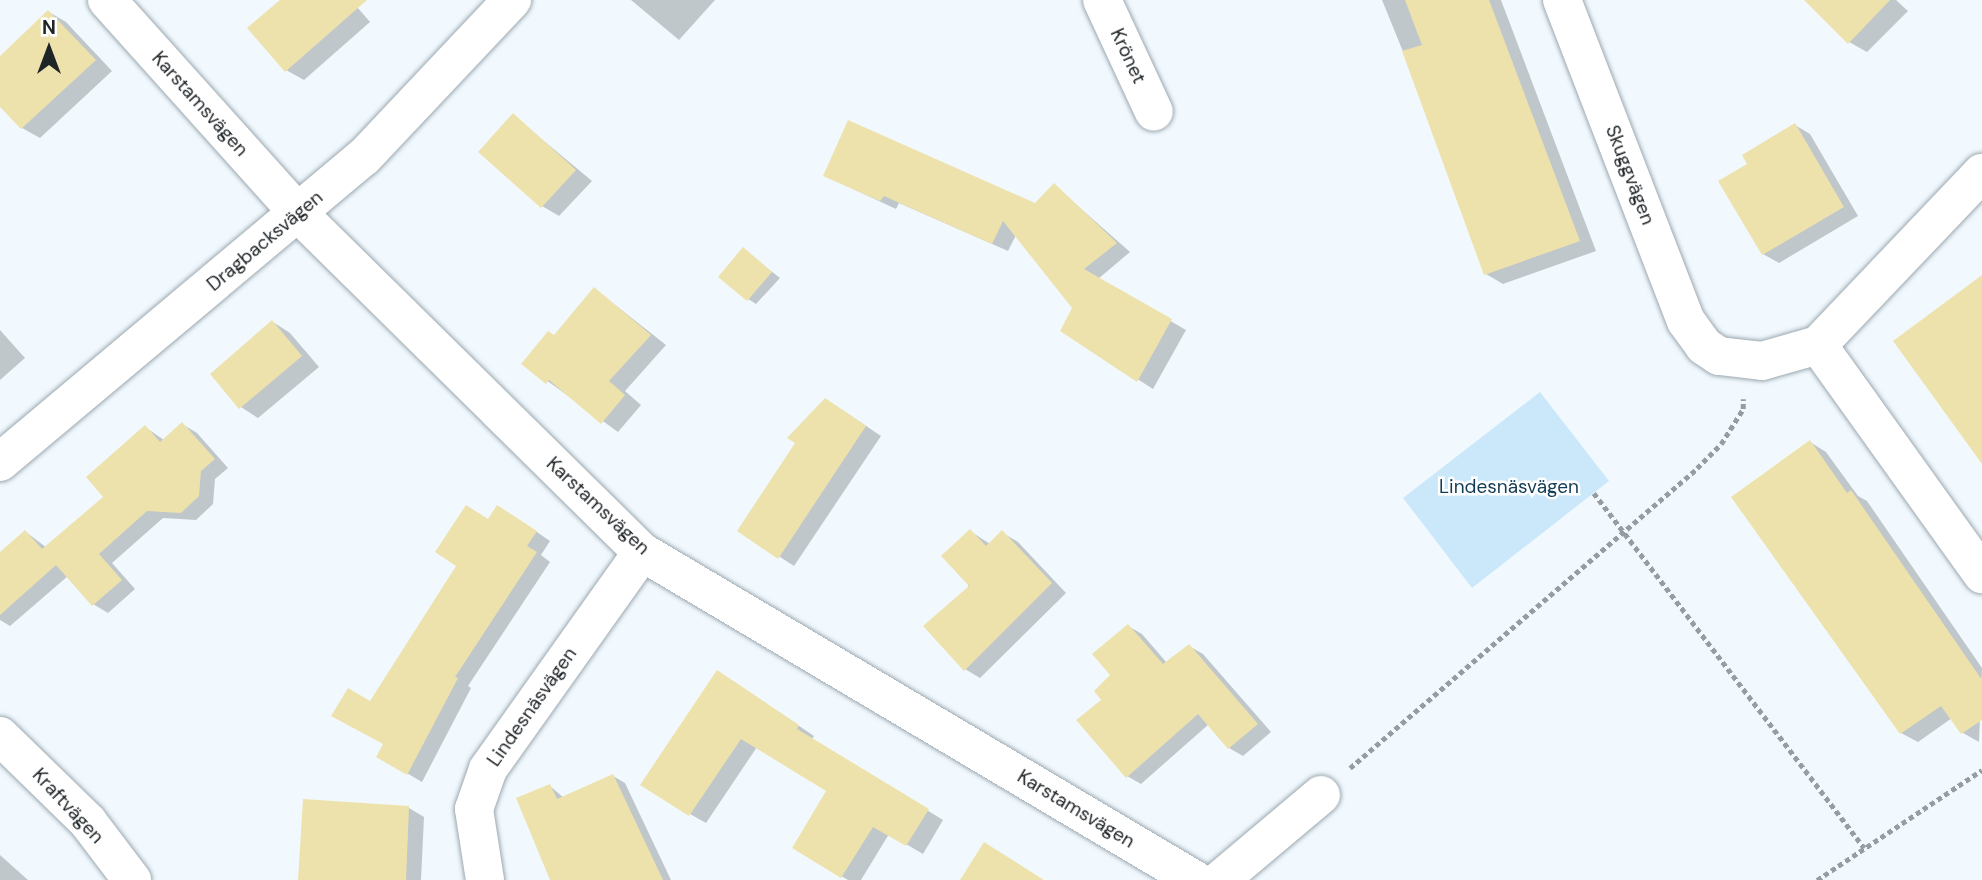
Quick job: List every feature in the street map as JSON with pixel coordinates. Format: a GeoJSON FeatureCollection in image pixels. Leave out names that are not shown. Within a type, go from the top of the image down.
{"type":"FeatureCollection","features":[{"type":"Feature","properties":{"kind":"street","name":"Karstamsvägen"},"geometry":{"type":"LineString","coordinates":[[107,0],[298,213],[642,552],[1195,880]]}},
{"type":"Feature","properties":{"kind":"street","name":"Dragbacksvägen"},"geometry":{"type":"LineString","coordinates":[[0,462],[364,157],[512,0]]}},
{"type":"Feature","properties":{"kind":"street","name":"Krönet"},"geometry":{"type":"LineString","coordinates":[[1102,0],[1154,112]]}},
{"type":"Feature","properties":{"kind":"street","name":"Skuggvägen"},"geometry":{"type":"LineString","coordinates":[[1562,0],[1686,321],[1704,346],[1719,356],[1745,361]]}},
{"type":"Feature","properties":{"kind":"street"},"geometry":{"type":"LineString","coordinates":[[1745,361],[1818,345],[1982,173]]}},
{"type":"Feature","properties":{"kind":"street"},"geometry":{"type":"LineString","coordinates":[[1818,345],[1982,574]]}},
{"type":"Feature","properties":{"kind":"street","name":"Lindesnäsvägen"},"geometry":{"type":"LineString","coordinates":[[485,880],[474,809],[488,769],[642,552]]}},
{"type":"Feature","properties":{"kind":"street","name":"Kraftvägen"},"geometry":{"type":"LineString","coordinates":[[0,736],[88,822],[132,880]]}},
{"type":"Feature","properties":{"kind":"street"},"geometry":{"type":"LineString","coordinates":[[1220,880],[1321,795]]}},
{"type":"Feature","properties":{"kind":"path"},"geometry":{"type":"LineString","coordinates":[[1321,795],[1721,444],[1743,409],[1745,361]]}},
{"type":"Feature","properties":{"kind":"path"},"geometry":{"type":"LineString","coordinates":[[1594,493],[1625,530],[1864,848]]}},
{"type":"Feature","properties":{"kind":"path"},"geometry":{"type":"LineString","coordinates":[[1817,880],[1982,770]]}},
{"type":"Feature","properties":{"kind":"green space","name":"Lindesnäsvägen"},"geometry":{"type":"Polygon","coordinates":[[[1540,392],[1609,481],[1472,588],[1403,498],[1540,392]]]}},
{"type":"Feature","properties":{"kind":"building"},"geometry":{"type":"Polygon","coordinates":[[[280,0],[367,0],[285,72],[247,28],[280,0]]]}},
{"type":"Feature","properties":{"kind":"building"},"geometry":{"type":"Polygon","coordinates":[[[1405,0],[1489,0],[1580,241],[1484,275],[1402,51],[1422,45],[1405,0]]]}},
{"type":"Feature","properties":{"kind":"building"},"geometry":{"type":"Polygon","coordinates":[[[1804,0],[1890,0],[1848,44],[1804,0]]]}},
{"type":"Feature","properties":{"kind":"building"},"geometry":{"type":"Polygon","coordinates":[[[48,10],[96,60],[21,129],[0,107],[0,56],[48,10]]]}},
{"type":"Feature","properties":{"kind":"building"},"geometry":{"type":"Polygon","coordinates":[[[513,113],[576,170],[541,208],[478,152],[513,113]]]}},
{"type":"Feature","properties":{"kind":"building"},"geometry":{"type":"Polygon","coordinates":[[[848,120],[1035,203],[1054,183],[1117,243],[1084,269],[1172,319],[1137,382],[1060,331],[1072,308],[1003,221],[992,244],[884,196],[880,201],[823,176],[848,120]]]}},
{"type":"Feature","properties":{"kind":"building"},"geometry":{"type":"Polygon","coordinates":[[[1795,123],[1844,207],[1762,255],[1718,181],[1747,164],[1742,155],[1795,123]]]}},
{"type":"Feature","properties":{"kind":"building"},"geometry":{"type":"Polygon","coordinates":[[[743,247],[772,272],[747,301],[718,277],[743,247]]]}},
{"type":"Feature","properties":{"kind":"building"},"geometry":{"type":"Polygon","coordinates":[[[1982,275],[1982,464],[1893,341],[1982,275]]]}},
{"type":"Feature","properties":{"kind":"building"},"geometry":{"type":"Polygon","coordinates":[[[594,287],[651,335],[609,381],[625,395],[601,424],[549,380],[546,384],[521,364],[548,331],[554,335],[594,287]]]}},
{"type":"Feature","properties":{"kind":"building"},"geometry":{"type":"Polygon","coordinates":[[[272,320],[302,356],[239,409],[210,374],[272,320]]]}},
{"type":"Feature","properties":{"kind":"building"},"geometry":{"type":"Polygon","coordinates":[[[825,398],[866,426],[778,559],[737,531],[795,443],[787,438],[825,398]]]}},
{"type":"Feature","properties":{"kind":"building"},"geometry":{"type":"Polygon","coordinates":[[[182,422],[215,459],[201,471],[199,496],[181,513],[147,511],[99,554],[122,580],[92,606],[56,565],[0,615],[0,552],[25,530],[42,549],[103,497],[86,477],[145,425],[160,442],[182,422]]]}},
{"type":"Feature","properties":{"kind":"building"},"geometry":{"type":"Polygon","coordinates":[[[1810,440],[1847,493],[1851,490],[1982,680],[1982,720],[1961,734],[1941,706],[1900,734],[1731,497],[1810,440]]]}},
{"type":"Feature","properties":{"kind":"building"},"geometry":{"type":"Polygon","coordinates":[[[466,505],[488,519],[497,505],[537,531],[527,546],[537,552],[455,677],[458,678],[407,775],[376,757],[383,744],[331,716],[348,688],[370,701],[456,566],[435,552],[466,505]]]}},
{"type":"Feature","properties":{"kind":"building"},"geometry":{"type":"Polygon","coordinates":[[[970,529],[986,546],[1002,530],[1052,583],[964,671],[923,626],[969,586],[941,556],[970,529]]]}},
{"type":"Feature","properties":{"kind":"building"},"geometry":{"type":"Polygon","coordinates":[[[1128,624],[1163,664],[1189,644],[1258,724],[1228,749],[1198,714],[1126,778],[1076,720],[1101,700],[1094,691],[1110,675],[1092,654],[1128,624]]]}},
{"type":"Feature","properties":{"kind":"building"},"geometry":{"type":"Polygon","coordinates":[[[717,670],[799,725],[797,729],[929,809],[906,846],[873,827],[841,878],[792,848],[826,791],[741,739],[689,816],[640,785],[717,670]]]}},
{"type":"Feature","properties":{"kind":"building"},"geometry":{"type":"Polygon","coordinates":[[[613,774],[663,880],[550,880],[516,798],[550,784],[557,799],[613,774]]]}},
{"type":"Feature","properties":{"kind":"building"},"geometry":{"type":"Polygon","coordinates":[[[303,799],[409,806],[406,880],[298,880],[303,799]]]}},
{"type":"Feature","properties":{"kind":"building"},"geometry":{"type":"Polygon","coordinates":[[[984,842],[1044,880],[960,880],[984,842]]]}}]}
